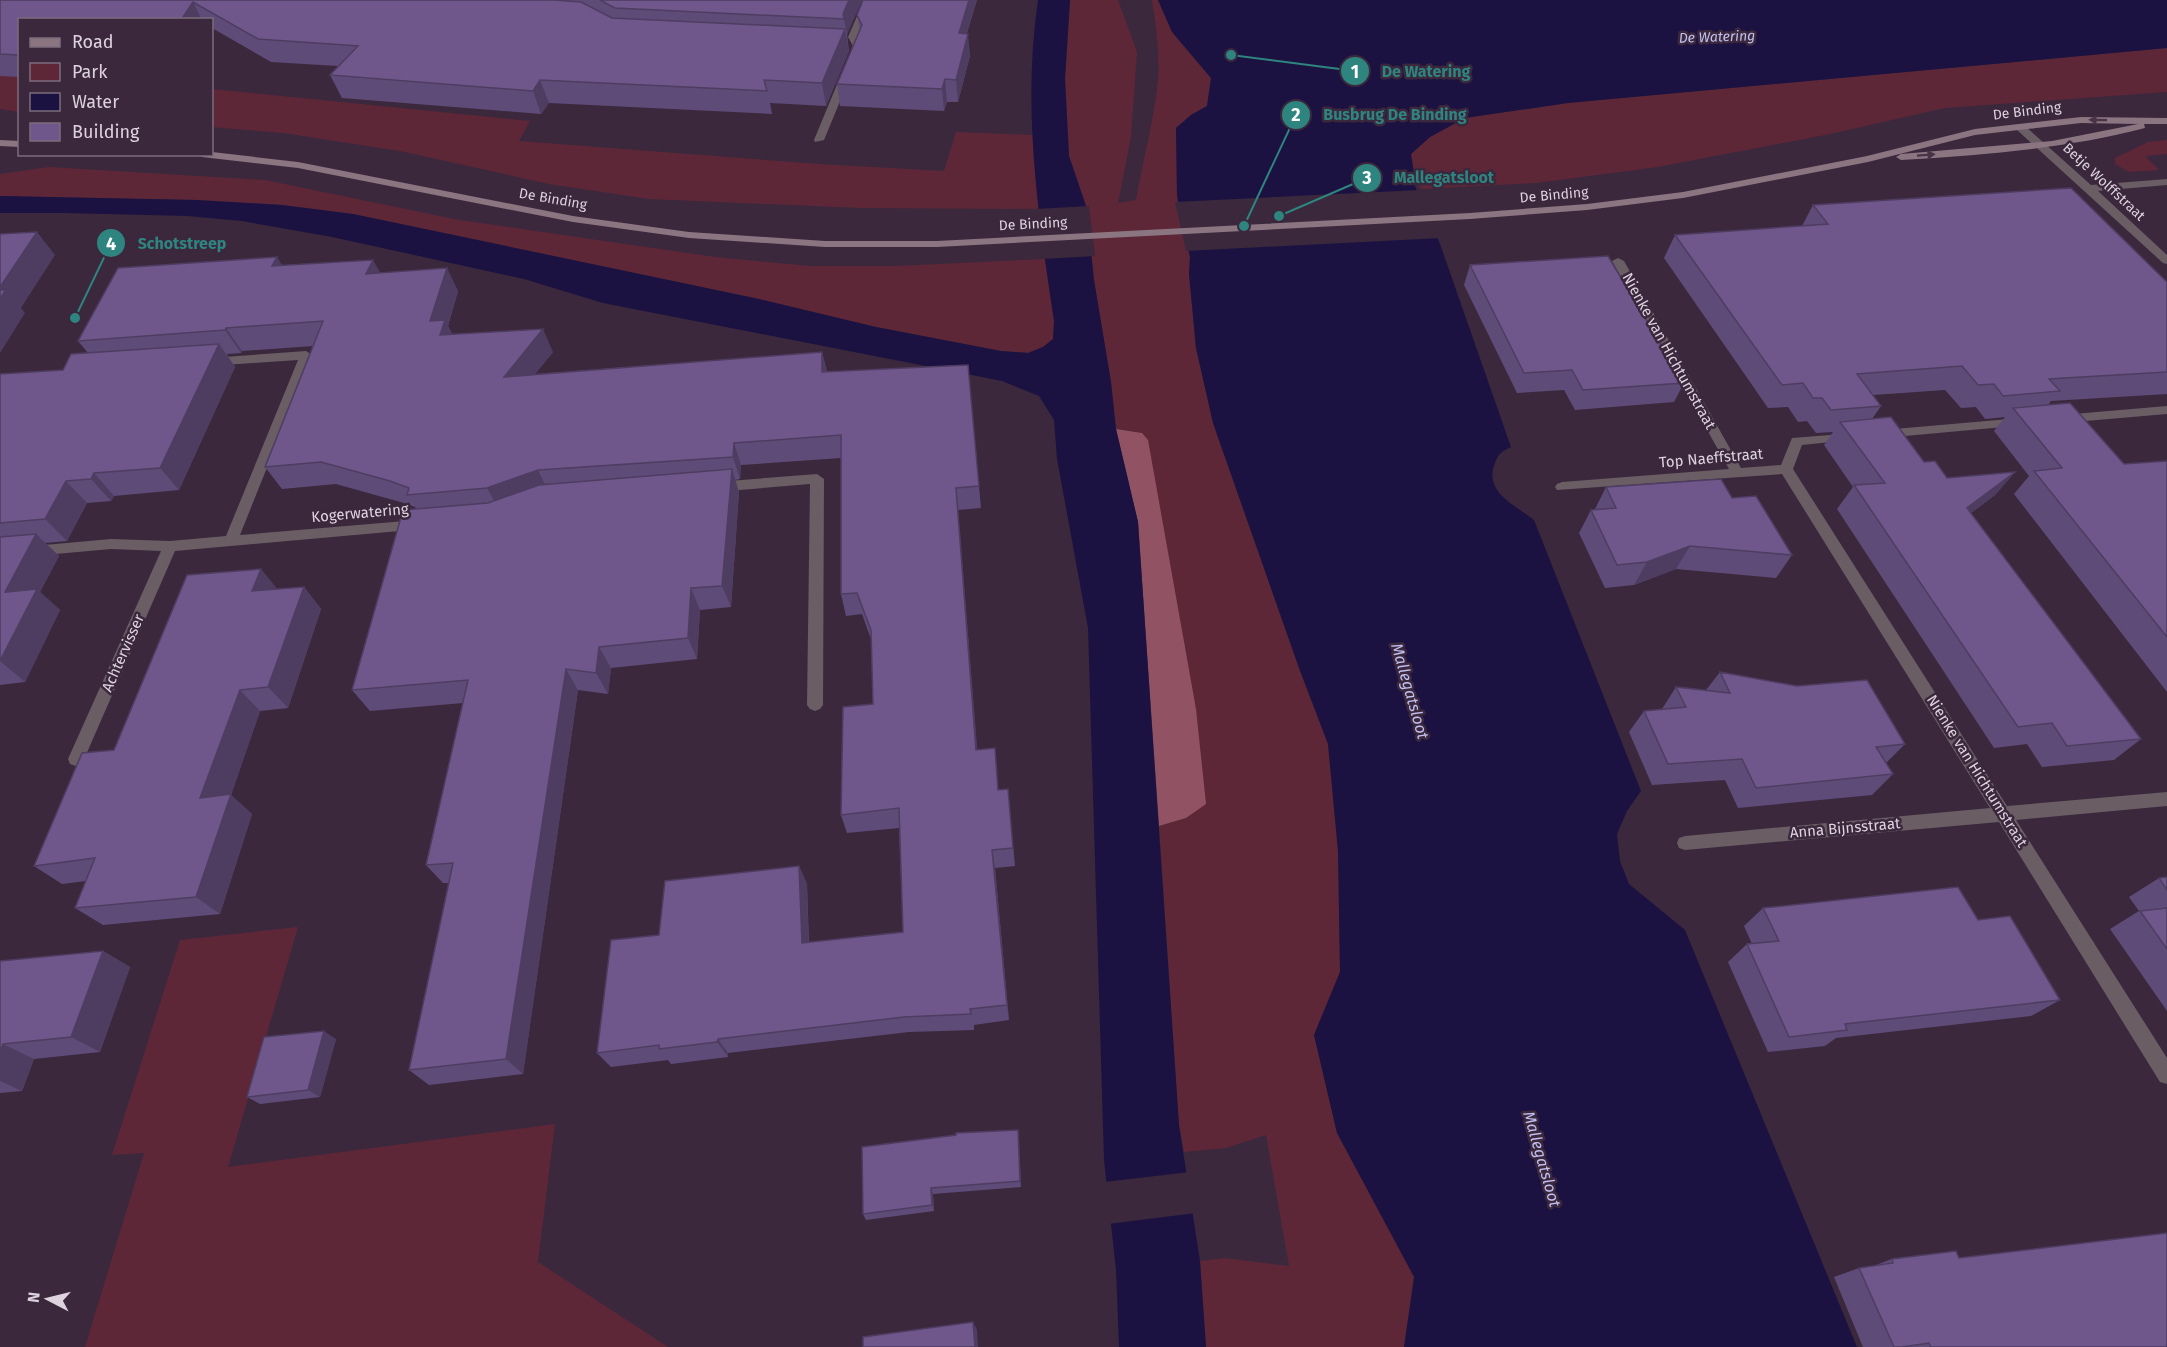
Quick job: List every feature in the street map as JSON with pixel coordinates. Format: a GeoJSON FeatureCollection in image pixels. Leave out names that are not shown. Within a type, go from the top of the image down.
{"type":"FeatureCollection","features":[{"type":"Feature","properties":{"kind":"street"},"geometry":{"type":"LineString","coordinates":[[858,46],[853,37],[868,0]]}},
{"type":"Feature","properties":{"kind":"street"},"geometry":{"type":"LineString","coordinates":[[846,46],[858,46]]}},
{"type":"Feature","properties":{"kind":"street"},"geometry":{"type":"LineString","coordinates":[[819,140],[858,46]]}},
{"type":"Feature","properties":{"kind":"street","name":"De Binding"},"geometry":{"type":"LineString","coordinates":[[213,155],[298,165],[573,219],[689,235],[825,244],[937,244],[1470,216],[1587,207],[1683,195],[1868,159],[1949,137],[2081,120],[2162,121]]}},
{"type":"Feature","properties":{"kind":"street","name":"De Binding"},"geometry":{"type":"LineString","coordinates":[[1868,159],[1966,153],[2102,137],[2162,121]]}},
{"type":"Feature","properties":{"kind":"street","name":"Betje Wolffstraat"},"geometry":{"type":"LineString","coordinates":[[2020,127],[2167,261]]}},
{"type":"Feature","properties":{"kind":"street"},"geometry":{"type":"LineString","coordinates":[[0,143],[18,144]]}},
{"type":"Feature","properties":{"kind":"street"},"geometry":{"type":"LineString","coordinates":[[2089,188],[2167,182]]}},
{"type":"Feature","properties":{"kind":"street","name":"Nienke van Hichtumstraat"},"geometry":{"type":"LineString","coordinates":[[1618,261],[1737,472]]}},
{"type":"Feature","properties":{"kind":"street"},"geometry":{"type":"LineString","coordinates":[[199,363],[306,355],[231,541]]}},
{"type":"Feature","properties":{"kind":"street"},"geometry":{"type":"LineString","coordinates":[[2052,420],[2167,410]]}},
{"type":"Feature","properties":{"kind":"street"},"geometry":{"type":"LineString","coordinates":[[1786,469],[1797,441],[2030,422]]}},
{"type":"Feature","properties":{"kind":"street","name":"Nienke van Hichtumstraat"},"geometry":{"type":"LineString","coordinates":[[1786,469],[2167,1075]]}},
{"type":"Feature","properties":{"kind":"street","name":"Top Naeffstraat"},"geometry":{"type":"LineString","coordinates":[[1562,487],[1786,469]]}},
{"type":"Feature","properties":{"kind":"street"},"geometry":{"type":"LineString","coordinates":[[701,488],[818,479],[815,705]]}},
{"type":"Feature","properties":{"kind":"street","name":"Kogerwatering"},"geometry":{"type":"LineString","coordinates":[[0,554],[111,544],[171,546],[430,524]]}},
{"type":"Feature","properties":{"kind":"street","name":"Achtervisser"},"geometry":{"type":"LineString","coordinates":[[76,759],[171,546]]}},
{"type":"Feature","properties":{"kind":"street","name":"Anna Bijnsstraat"},"geometry":{"type":"LineString","coordinates":[[1684,843],[2167,799]]}},
{"type":"Feature","properties":{"kind":"green space"},"geometry":{"type":"Polygon","coordinates":[[[1070,0],[1118,0],[1137,52],[1131,137],[1118,203],[1136,200],[1154,110],[1158,60],[1152,0],[1158,0],[1172,32],[1211,78],[1207,106],[1191,115],[1176,128],[1177,196],[1190,257],[1189,274],[1196,348],[1213,423],[1328,744],[1338,851],[1340,972],[1314,1035],[1337,1133],[1415,1277],[1404,1347],[1206,1347],[1200,1261],[1225,1258],[1289,1266],[1266,1135],[1226,1148],[1184,1152],[1179,1125],[1159,826],[1186,818],[1142,433],[1116,429],[1111,382],[1094,280],[1086,206],[1069,156],[1065,79],[1070,0]]]}},
{"type":"Feature","properties":{"kind":"green space"},"geometry":{"type":"Polygon","coordinates":[[[2167,48],[2167,92],[1945,108],[1830,134],[1658,167],[1536,183],[1422,189],[1412,179],[1411,154],[1430,137],[1465,118],[1568,103],[2167,48]]]}},
{"type":"Feature","properties":{"kind":"green space"},"geometry":{"type":"Polygon","coordinates":[[[0,68],[18,69],[18,112],[0,109],[0,68]]]}},
{"type":"Feature","properties":{"kind":"green space"},"geometry":{"type":"Polygon","coordinates":[[[213,89],[530,121],[519,141],[818,164],[944,171],[956,132],[1033,135],[1039,209],[861,208],[649,199],[549,184],[400,151],[283,133],[213,127],[213,89]]]}},
{"type":"Feature","properties":{"kind":"green space"},"geometry":{"type":"Polygon","coordinates":[[[2167,140],[2167,154],[2145,156],[2159,170],[2129,172],[2115,164],[2115,158],[2148,142],[2167,140]]]}},
{"type":"Feature","properties":{"kind":"green space"},"geometry":{"type":"Polygon","coordinates":[[[49,167],[265,180],[459,220],[715,257],[810,266],[897,266],[1045,259],[1054,321],[1053,339],[1043,347],[1028,353],[1001,351],[876,327],[759,299],[353,214],[282,205],[197,200],[0,196],[0,174],[49,167]]]}},
{"type":"Feature","properties":{"kind":"green space"},"geometry":{"type":"Polygon","coordinates":[[[298,927],[228,1167],[555,1124],[538,1262],[668,1347],[85,1347],[144,1153],[112,1155],[180,940],[298,927]]]}},
{"type":"Feature","properties":{"kind":"shaded area"},"geometry":{"type":"Polygon","coordinates":[[[1116,429],[1142,433],[1148,440],[1196,709],[1206,804],[1186,818],[1159,826],[1138,522],[1116,429]]]}},
{"type":"Feature","properties":{"kind":"water"},"geometry":{"type":"Polygon","coordinates":[[[1038,0],[1070,0],[1065,79],[1069,156],[1086,206],[1094,280],[1111,382],[1116,429],[1138,522],[1179,1125],[1200,1261],[1206,1347],[1119,1347],[1116,1270],[1104,1160],[1088,628],[1057,459],[1054,420],[1039,396],[1002,381],[603,303],[524,279],[332,237],[242,221],[187,216],[0,213],[0,196],[197,200],[282,205],[353,214],[759,299],[876,327],[1001,351],[1028,353],[1043,347],[1053,339],[1054,321],[1042,241],[1032,121],[1033,40],[1038,0]]]}},
{"type":"Feature","properties":{"kind":"water"},"geometry":{"type":"Polygon","coordinates":[[[1158,0],[2167,0],[2167,48],[1568,103],[1465,118],[1430,137],[1411,154],[1414,172],[1412,179],[1440,244],[1511,447],[1498,457],[1492,473],[1493,482],[1503,497],[1534,520],[1641,791],[1627,811],[1617,834],[1620,861],[1629,884],[1685,930],[1857,1347],[1404,1347],[1414,1277],[1337,1133],[1314,1035],[1340,972],[1338,851],[1328,744],[1213,423],[1196,348],[1189,274],[1190,257],[1177,196],[1176,128],[1191,115],[1207,106],[1211,78],[1172,32],[1158,0]]]}},
{"type":"Feature","properties":{"kind":"pier"},"geometry":{"type":"Polygon","coordinates":[[[1420,190],[1441,238],[1186,251],[1175,202],[1420,190]]]}},
{"type":"Feature","properties":{"kind":"pier"},"geometry":{"type":"Polygon","coordinates":[[[1089,206],[1095,256],[1042,259],[1036,209],[1089,206]]]}},
{"type":"Feature","properties":{"kind":"pier"},"geometry":{"type":"Polygon","coordinates":[[[1190,1172],[1196,1213],[1108,1224],[1104,1182],[1190,1172]]]}},
{"type":"Feature","properties":{"kind":"building"},"geometry":{"type":"Polygon","coordinates":[[[0,0],[554,0],[581,2],[612,18],[845,29],[822,83],[764,80],[767,91],[540,80],[533,91],[330,75],[358,46],[258,39],[193,2],[182,18],[18,18],[18,55],[0,54],[0,0]]]}},
{"type":"Feature","properties":{"kind":"building"},"geometry":{"type":"Polygon","coordinates":[[[600,0],[849,0],[843,14],[844,19],[615,8],[600,0]]]}},
{"type":"Feature","properties":{"kind":"building"},"geometry":{"type":"Polygon","coordinates":[[[863,0],[969,0],[959,33],[968,34],[956,80],[945,79],[942,89],[837,84],[862,25],[857,15],[863,0]]]}},
{"type":"Feature","properties":{"kind":"building"},"geometry":{"type":"Polygon","coordinates":[[[2071,188],[2167,282],[2167,372],[2049,379],[2060,391],[2003,396],[1994,384],[1978,385],[1962,366],[1857,374],[1881,406],[1831,410],[1822,398],[1813,398],[1803,383],[1782,385],[1675,235],[1828,224],[1813,205],[2071,188]]]}},
{"type":"Feature","properties":{"kind":"building"},"geometry":{"type":"Polygon","coordinates":[[[37,232],[0,287],[0,234],[37,232]]]}},
{"type":"Feature","properties":{"kind":"building"},"geometry":{"type":"Polygon","coordinates":[[[1608,256],[1684,383],[1583,390],[1572,370],[1524,373],[1470,265],[1608,256]]]}},
{"type":"Feature","properties":{"kind":"building"},"geometry":{"type":"Polygon","coordinates":[[[277,257],[272,266],[373,260],[366,274],[447,268],[430,321],[445,320],[440,335],[543,329],[504,377],[822,352],[822,372],[968,365],[979,486],[956,488],[976,750],[995,748],[998,790],[1008,789],[1013,848],[992,850],[1007,1005],[970,1009],[971,1014],[904,1017],[718,1039],[717,1042],[659,1049],[659,1045],[597,1053],[611,940],[659,935],[665,881],[799,866],[802,943],[903,932],[899,808],[841,815],[843,707],[873,704],[871,630],[857,593],[841,594],[841,435],[734,443],[733,457],[538,470],[487,488],[407,495],[409,488],[321,462],[265,467],[323,321],[78,341],[118,268],[277,257]]]}},
{"type":"Feature","properties":{"kind":"building"},"geometry":{"type":"Polygon","coordinates":[[[0,290],[6,290],[0,298],[0,290]]]}},
{"type":"Feature","properties":{"kind":"building"},"geometry":{"type":"Polygon","coordinates":[[[219,344],[160,468],[94,473],[91,479],[66,481],[45,519],[0,523],[0,374],[63,370],[71,354],[219,344]]]}},
{"type":"Feature","properties":{"kind":"building"},"geometry":{"type":"Polygon","coordinates":[[[2070,403],[2124,464],[2167,461],[2167,637],[2034,471],[2062,468],[2013,408],[2070,403]]]}},
{"type":"Feature","properties":{"kind":"building"},"geometry":{"type":"Polygon","coordinates":[[[1891,417],[1924,462],[1935,461],[1947,478],[2015,472],[1967,508],[2141,739],[2067,746],[2052,723],[2018,727],[1854,485],[1885,483],[1840,422],[1891,417]]]}},
{"type":"Feature","properties":{"kind":"building"},"geometry":{"type":"Polygon","coordinates":[[[732,469],[722,586],[691,588],[688,638],[599,647],[596,673],[566,669],[506,1059],[409,1070],[453,863],[426,865],[468,680],[352,690],[403,510],[488,503],[539,485],[732,469]]]}},
{"type":"Feature","properties":{"kind":"building"},"geometry":{"type":"Polygon","coordinates":[[[1721,479],[1732,498],[1756,496],[1792,555],[1690,546],[1647,562],[1617,565],[1591,510],[1616,508],[1606,487],[1721,479]]]}},
{"type":"Feature","properties":{"kind":"building"},"geometry":{"type":"Polygon","coordinates":[[[36,534],[5,592],[37,589],[0,661],[0,537],[36,534]]]}},
{"type":"Feature","properties":{"kind":"building"},"geometry":{"type":"Polygon","coordinates":[[[261,569],[252,591],[304,587],[268,687],[240,690],[200,798],[231,794],[196,897],[75,908],[95,858],[34,866],[82,753],[114,750],[187,575],[261,569]]]}},
{"type":"Feature","properties":{"kind":"building"},"geometry":{"type":"Polygon","coordinates":[[[1720,672],[1797,686],[1867,680],[1905,744],[1876,747],[1893,774],[1756,788],[1742,759],[1668,764],[1644,711],[1686,707],[1676,687],[1730,693],[1720,672]]]}},
{"type":"Feature","properties":{"kind":"building"},"geometry":{"type":"Polygon","coordinates":[[[2167,877],[2167,890],[2159,878],[2167,877]]]}},
{"type":"Feature","properties":{"kind":"building"},"geometry":{"type":"Polygon","coordinates":[[[1958,887],[1978,920],[2010,916],[2060,1000],[1845,1024],[1847,1030],[1789,1037],[1747,944],[1779,941],[1763,908],[1958,887]]]}},
{"type":"Feature","properties":{"kind":"building"},"geometry":{"type":"Polygon","coordinates":[[[2167,908],[2167,949],[2140,911],[2167,908]]]}},
{"type":"Feature","properties":{"kind":"building"},"geometry":{"type":"Polygon","coordinates":[[[103,951],[71,1037],[3,1044],[0,1052],[0,961],[103,951]]]}},
{"type":"Feature","properties":{"kind":"building"},"geometry":{"type":"Polygon","coordinates":[[[324,1031],[308,1090],[247,1097],[264,1037],[324,1031]]]}},
{"type":"Feature","properties":{"kind":"building"},"geometry":{"type":"Polygon","coordinates":[[[1018,1130],[1020,1181],[931,1188],[932,1205],[863,1214],[862,1147],[956,1135],[956,1133],[1018,1130]]]}},
{"type":"Feature","properties":{"kind":"building"},"geometry":{"type":"Polygon","coordinates":[[[2167,1233],[2167,1347],[1931,1347],[1929,1343],[1894,1347],[1859,1268],[1893,1263],[1892,1259],[1956,1251],[1959,1258],[2167,1233]]]}},
{"type":"Feature","properties":{"kind":"building"},"geometry":{"type":"Polygon","coordinates":[[[973,1322],[975,1347],[863,1347],[863,1337],[973,1322]]]}},
{"type":"Feature","properties":{"kind":"place","name":"De Watering"},"geometry":{"type":"Point","coordinates":[1231,55]}},
{"type":"Feature","properties":{"kind":"place","name":"Mallegatsloot"},"geometry":{"type":"Point","coordinates":[1279,216]}},
{"type":"Feature","properties":{"kind":"place","name":"Busbrug De Binding"},"geometry":{"type":"Point","coordinates":[1244,226]}},
{"type":"Feature","properties":{"kind":"place","name":"Schotstreep"},"geometry":{"type":"Point","coordinates":[75,318]}}]}
